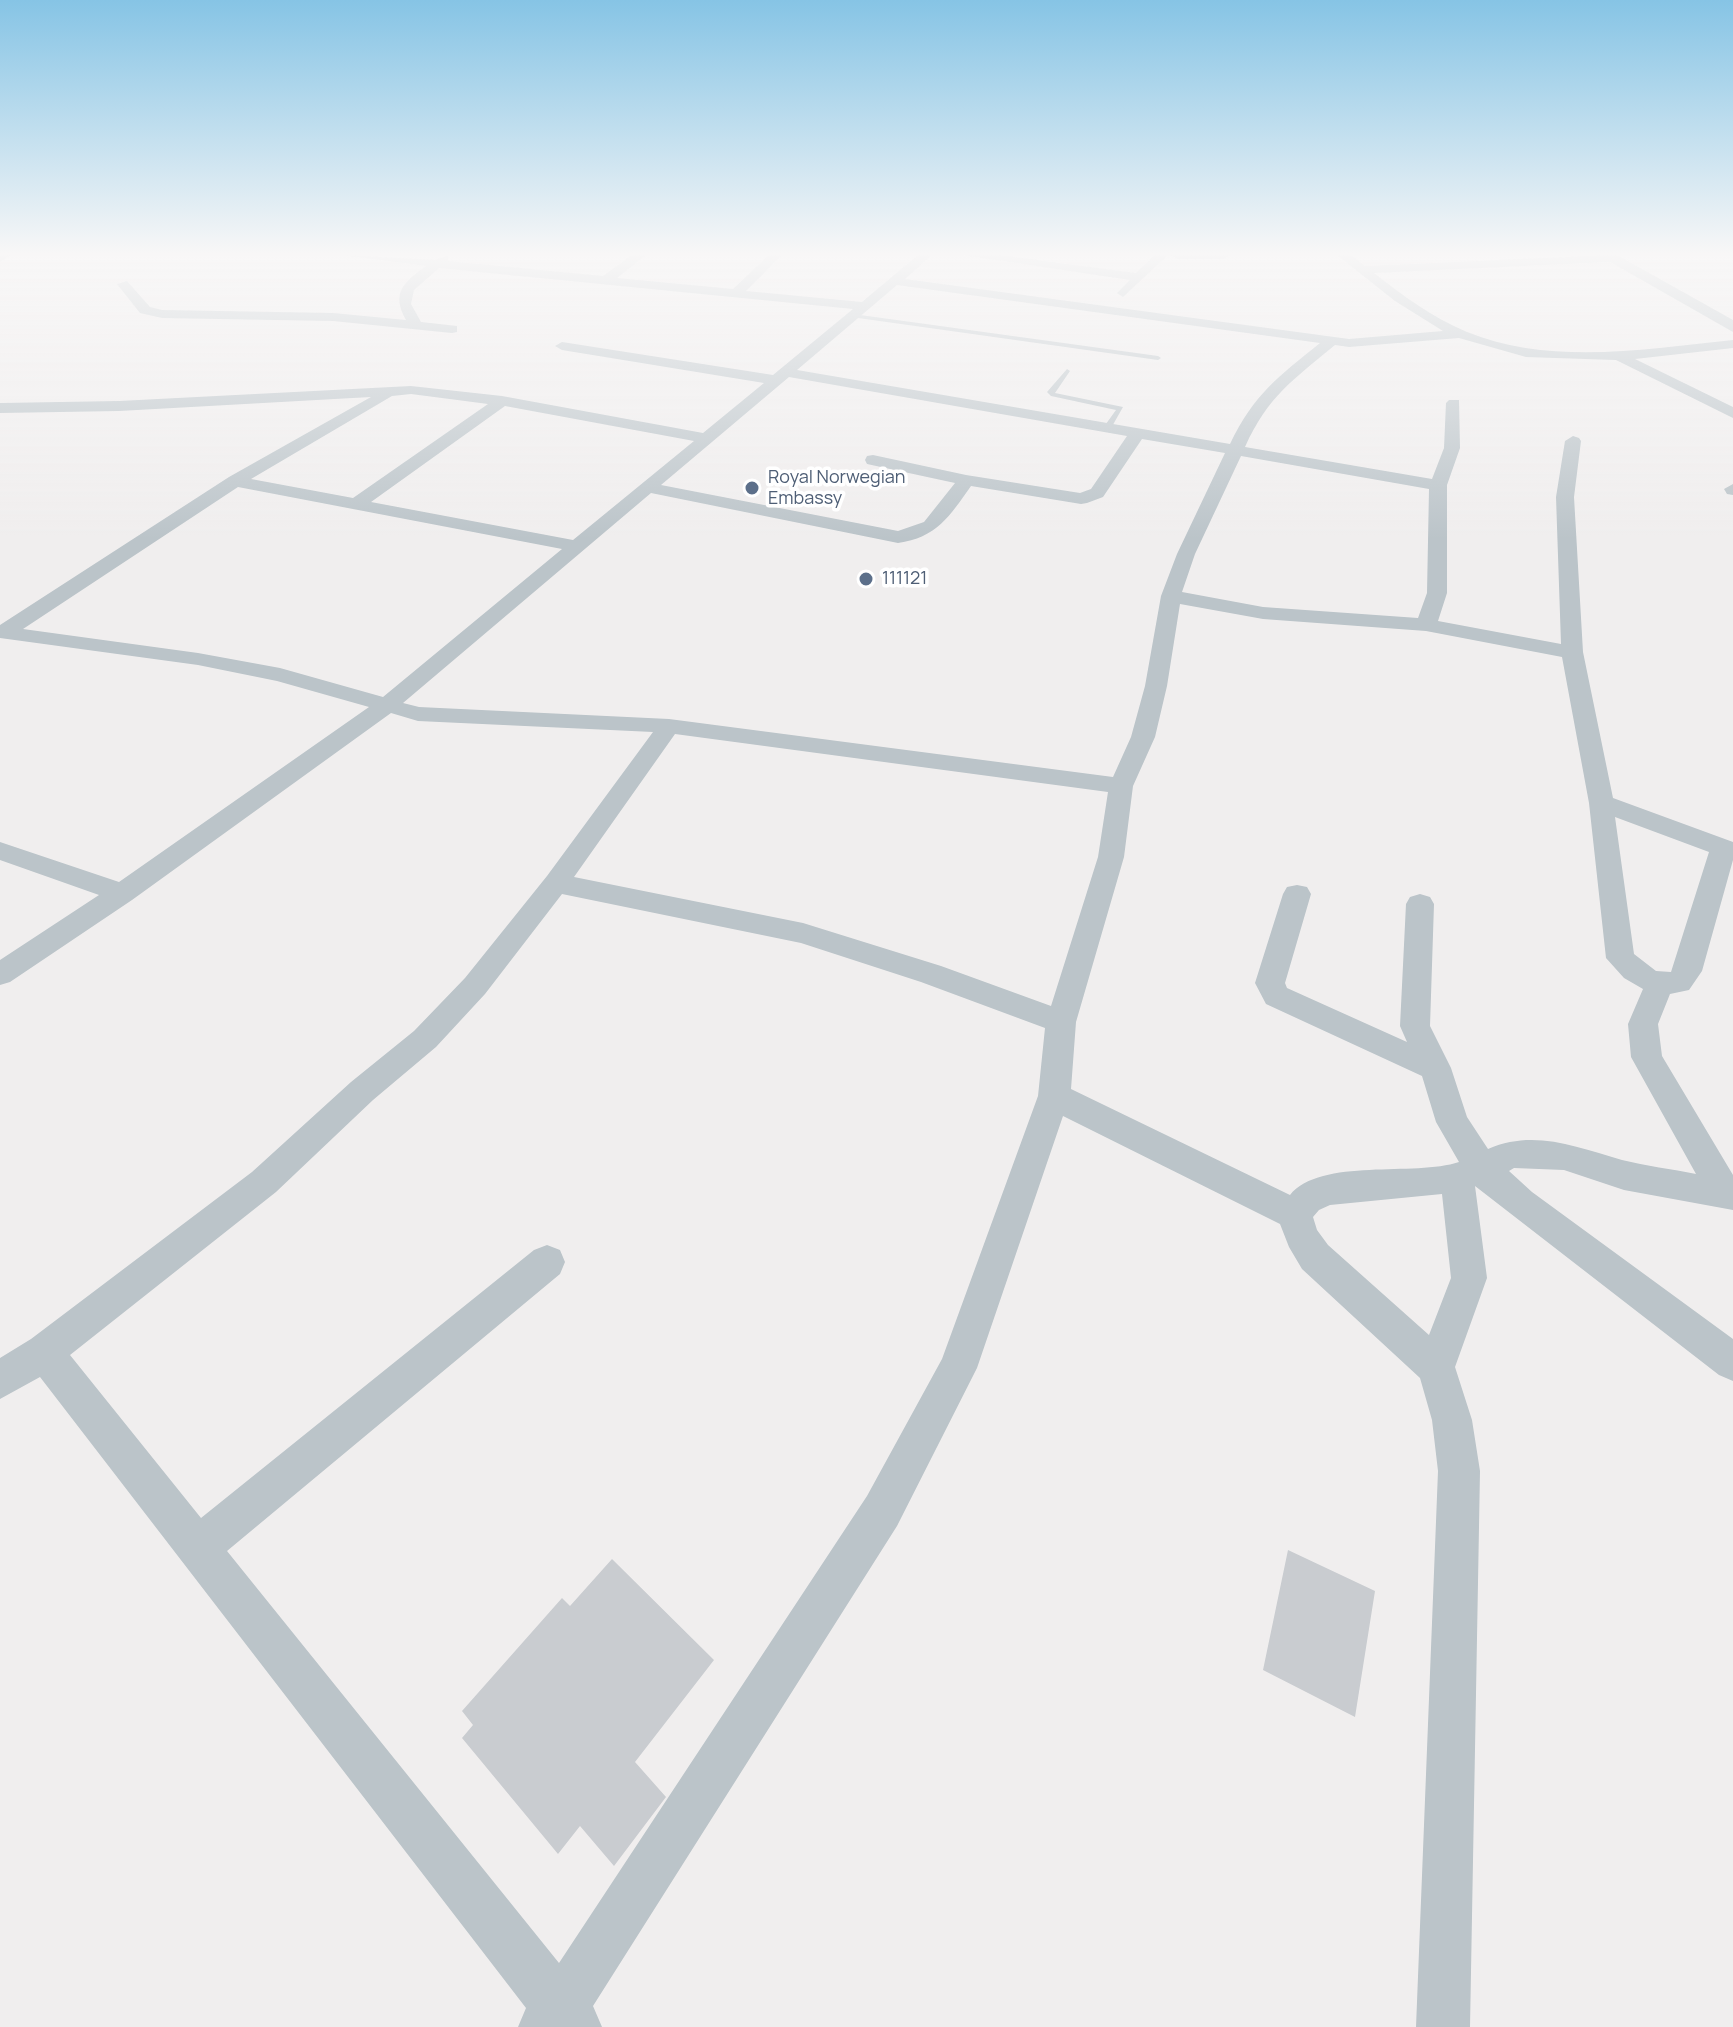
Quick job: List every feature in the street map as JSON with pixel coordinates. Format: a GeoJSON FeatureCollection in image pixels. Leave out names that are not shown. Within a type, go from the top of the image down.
{"type":"FeatureCollection","features":[{"type":"Feature","properties":{"kind":"street"},"geometry":{"type":"LineString","coordinates":[[588,350],[1138,432],[1438,485]]}},
{"type":"Feature","properties":{"kind":"street"},"geometry":{"type":"LineString","coordinates":[[0,974],[122,893],[386,706],[811,350]]}},
{"type":"Feature","properties":{"kind":"street"},"geometry":{"type":"LineString","coordinates":[[44,1352],[560,2021],[882,1511],[958,1368],[1054,1096],[1061,1022],[1111,857],[1121,786],[1143,737],[1156,686],[1171,596],[1186,554],[1251,416],[1271,390],[1321,350]]}},
{"type":"Feature","properties":{"kind":"street"},"geometry":{"type":"LineString","coordinates":[[1517,350],[1533,354],[1619,356],[1680,350]]}},
{"type":"Feature","properties":{"kind":"street"},"geometry":{"type":"LineString","coordinates":[[1619,356],[1733,413]]}},
{"type":"Feature","properties":{"kind":"street"},"geometry":{"type":"LineString","coordinates":[[0,408],[119,406],[393,390],[502,401],[706,438]]}},
{"type":"Feature","properties":{"kind":"street"},"geometry":{"type":"LineString","coordinates":[[2,632],[235,481],[393,390]]}},
{"type":"Feature","properties":{"kind":"street"},"geometry":{"type":"LineString","coordinates":[[355,505],[502,401]]}},
{"type":"Feature","properties":{"kind":"street"},"geometry":{"type":"LineString","coordinates":[[1426,625],[1437,593],[1438,485],[1452,448],[1454,403]]}},
{"type":"Feature","properties":{"kind":"street"},"geometry":{"type":"LineString","coordinates":[[873,460],[966,480],[1081,499],[1092,497],[1138,432]]}},
{"type":"Feature","properties":{"kind":"street"},"geometry":{"type":"LineString","coordinates":[[1573,441],[1565,497],[1572,652],[1601,803],[1620,958],[1636,973],[1659,985],[1679,982],[1688,971],[1728,849],[1601,803]]}},
{"type":"Feature","properties":{"kind":"street"},"geometry":{"type":"LineString","coordinates":[[647,487],[898,537],[915,537],[929,529],[966,480]]}},
{"type":"Feature","properties":{"kind":"street"},"geometry":{"type":"LineString","coordinates":[[235,481],[575,546]]}},
{"type":"Feature","properties":{"kind":"street"},"geometry":{"type":"LineString","coordinates":[[1171,596],[1278,615],[1426,625],[1572,652]]}},
{"type":"Feature","properties":{"kind":"street"},"geometry":{"type":"LineString","coordinates":[[2,632],[280,675],[418,714],[669,726],[1121,786]]}},
{"type":"Feature","properties":{"kind":"street"},"geometry":{"type":"LineString","coordinates":[[0,1380],[44,1352],[264,1182],[362,1091],[425,1039],[475,986],[556,883],[669,726]]}},
{"type":"Feature","properties":{"kind":"street"},"geometry":{"type":"LineString","coordinates":[[0,851],[122,893]]}},
{"type":"Feature","properties":{"kind":"street"},"geometry":{"type":"LineString","coordinates":[[556,883],[803,933],[931,974],[1061,1022]]}},
{"type":"Feature","properties":{"kind":"street"},"geometry":{"type":"LineString","coordinates":[[1297,894],[1270,983],[1271,991],[1276,996],[1435,1068]]}},
{"type":"Feature","properties":{"kind":"street"},"geometry":{"type":"LineString","coordinates":[[1420,904],[1415,1026],[1435,1068],[1469,1172],[1469,1278],[1436,1367]]}},
{"type":"Feature","properties":{"kind":"street"},"geometry":{"type":"LineString","coordinates":[[1659,985],[1643,1024],[1647,1057],[1730,1194]]}},
{"type":"Feature","properties":{"kind":"street"},"geometry":{"type":"LineString","coordinates":[[1054,1096],[1295,1214],[1301,1236],[1315,1257],[1436,1367],[1452,1420],[1459,1471],[1443,2027]]}},
{"type":"Feature","properties":{"kind":"street"},"geometry":{"type":"LineString","coordinates":[[1295,1214],[1307,1199],[1327,1190],[1469,1172],[1512,1154],[1564,1156],[1624,1175],[1730,1194]]}},
{"type":"Feature","properties":{"kind":"street"},"geometry":{"type":"LineString","coordinates":[[1469,1172],[1520,1203],[1733,1362]]}},
{"type":"Feature","properties":{"kind":"street"},"geometry":{"type":"LineString","coordinates":[[197,1548],[547,1262]]}},
{"type":"Feature","properties":{"kind":"lane"},"geometry":{"type":"LineString","coordinates":[[1104,350],[1158,358]]}},
{"type":"Feature","properties":{"kind":"lane"},"geometry":{"type":"LineString","coordinates":[[1067,371],[1051,392],[1053,395],[1120,409],[1107,428]]}},
{"type":"Feature","properties":{"kind":"building"},"geometry":{"type":"Polygon","coordinates":[[[1288,1550],[1375,1591],[1355,1717],[1263,1670],[1288,1550]]]}},
{"type":"Feature","properties":{"kind":"building"},"geometry":{"type":"Polygon","coordinates":[[[612,1559],[714,1660],[635,1762],[666,1797],[614,1866],[580,1826],[558,1854],[462,1738],[473,1725],[462,1711],[562,1598],[570,1606],[612,1559]]]}},
{"type":"Feature","properties":{"kind":"place","name":"Royal Norwegian Embassy"},"geometry":{"type":"Point","coordinates":[752,488]}},
{"type":"Feature","properties":{"kind":"place","name":"111121"},"geometry":{"type":"Point","coordinates":[866,579]}}]}
